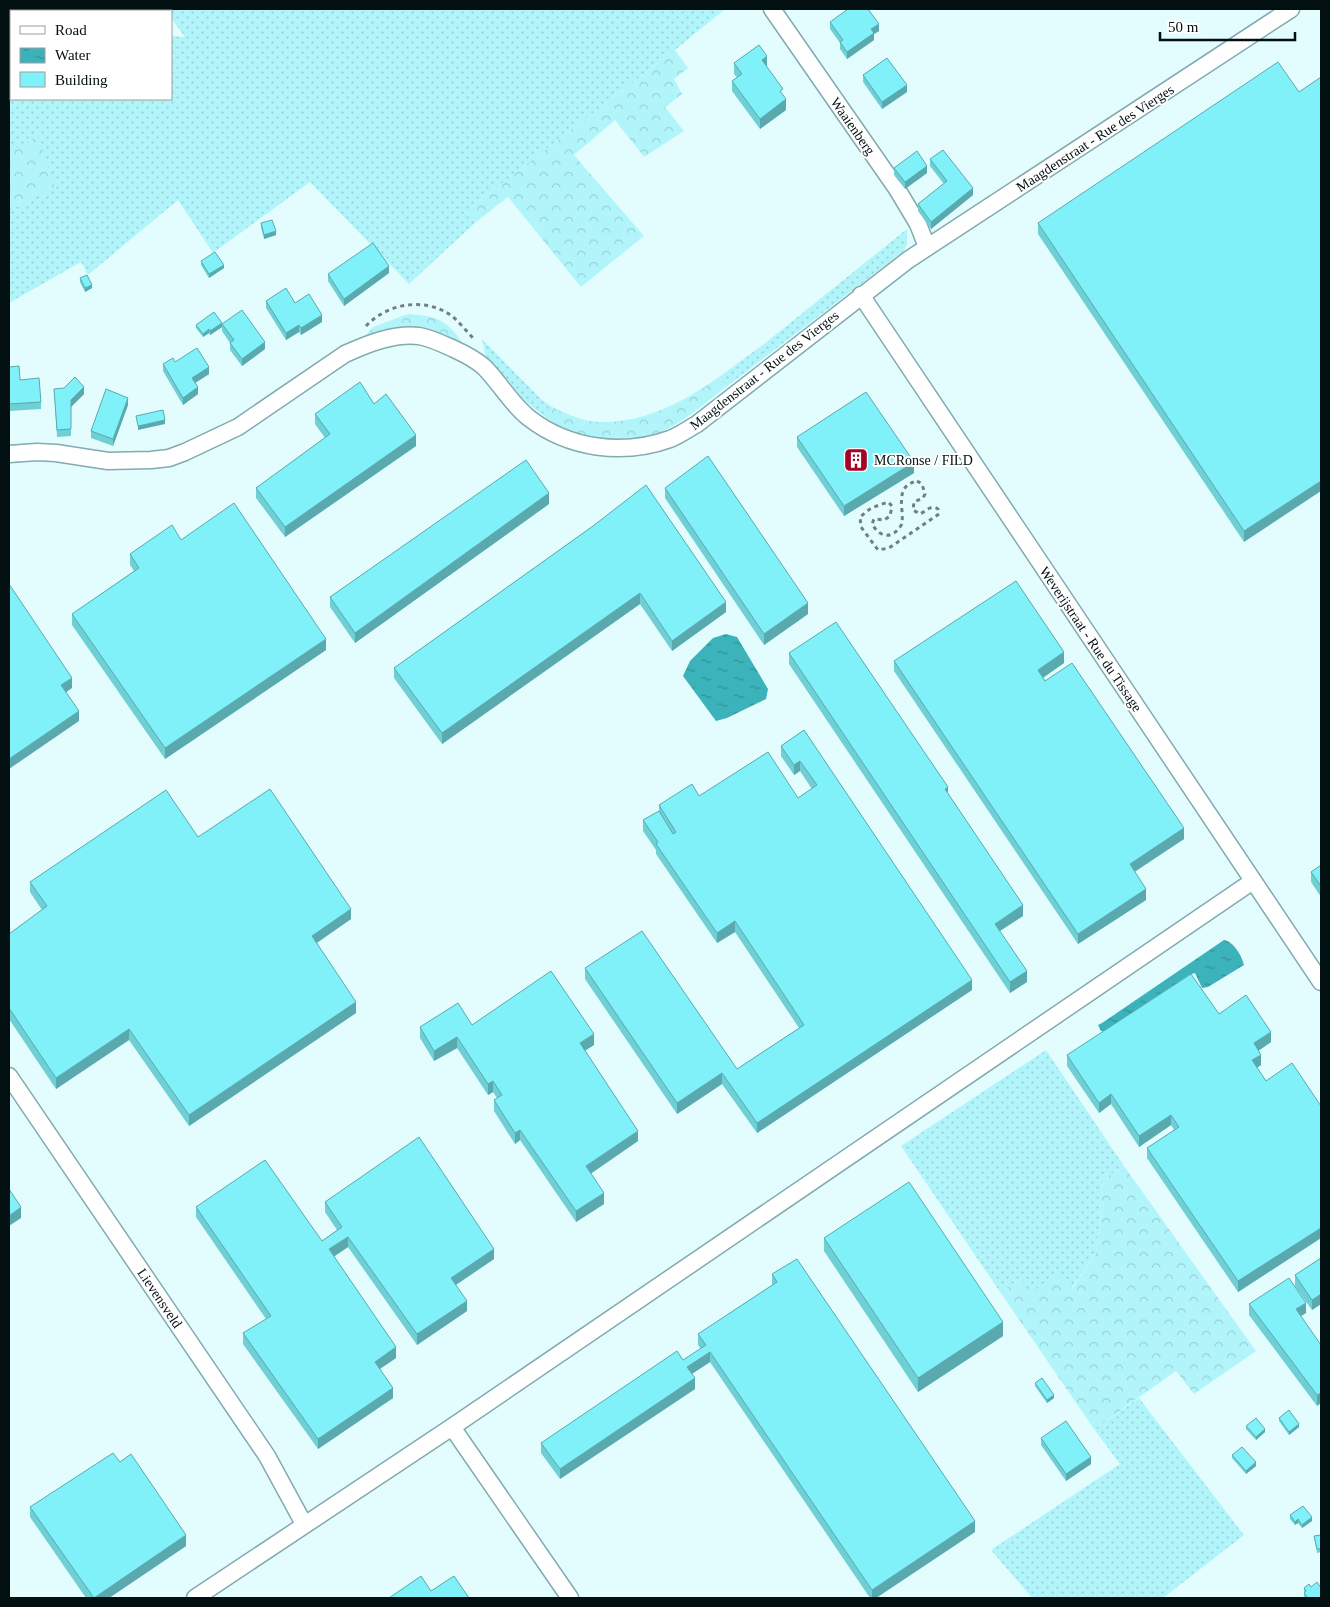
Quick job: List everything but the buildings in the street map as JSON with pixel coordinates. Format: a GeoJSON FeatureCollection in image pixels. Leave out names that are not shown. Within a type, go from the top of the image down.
{"type":"FeatureCollection","features":[{"type":"Feature","properties":{"kind":"street","name":"Waaienberg"},"geometry":{"type":"LineString","coordinates":[[772,9],[903,198],[918,224],[926,247]]}},
{"type":"Feature","properties":{"kind":"street","name":"Maagdenstraat - Rue des Vierges"},"geometry":{"type":"LineString","coordinates":[[9,454],[56,453],[108,461],[169,458],[238,427],[351,351],[380,341],[408,335],[421,336],[444,344],[476,361],[483,366],[529,418],[559,435],[591,446],[626,449],[672,438],[697,424],[861,295],[926,247],[1291,9]]}},
{"type":"Feature","properties":{"kind":"street","name":"Weverijstraat - Rue du Tissage"},"geometry":{"type":"LineString","coordinates":[[861,295],[1321,982]]}},
{"type":"Feature","properties":{"kind":"street"},"geometry":{"type":"LineString","coordinates":[[195,1598],[452,1427],[1253,881]]}},
{"type":"Feature","properties":{"kind":"street","name":"Lievensveld"},"geometry":{"type":"LineString","coordinates":[[9,1076],[267,1456],[304,1524]]}},
{"type":"Feature","properties":{"kind":"street"},"geometry":{"type":"LineString","coordinates":[[452,1427],[570,1598]]}},
{"type":"Feature","properties":{"kind":"path"},"geometry":{"type":"LineString","coordinates":[[917,481],[922,484],[925,494],[923,498],[914,502],[913,510],[920,514],[928,508],[936,507],[939,514],[889,548],[882,550],[875,547],[860,524],[860,517],[866,511],[888,502],[892,506],[890,516],[884,520],[874,519],[872,524],[883,536],[888,536],[895,532],[902,524],[903,488],[917,481]]}},
{"type":"Feature","properties":{"kind":"green space"},"geometry":{"type":"Polygon","coordinates":[[[725,9],[675,50],[465,212],[476,222],[409,284],[310,182],[213,253],[178,200],[88,275],[81,262],[9,303],[9,19],[10,100],[172,100],[172,36],[185,37],[172,19],[172,10],[165,10],[725,9]]]}},
{"type":"Feature","properties":{"kind":"green space"},"geometry":{"type":"Polygon","coordinates":[[[675,50],[688,68],[674,79],[682,94],[665,107],[684,131],[644,157],[615,120],[574,155],[644,236],[581,287],[508,197],[476,222],[465,212],[675,50]]]}},
{"type":"Feature","properties":{"kind":"green space"},"geometry":{"type":"Polygon","coordinates":[[[38,136],[55,187],[9,211],[9,152],[38,136]]]}},
{"type":"Feature","properties":{"kind":"green space"},"geometry":{"type":"Polygon","coordinates":[[[907,229],[907,244],[904,251],[726,387],[719,377],[764,344],[907,229]]]}},
{"type":"Feature","properties":{"kind":"green space"},"geometry":{"type":"Polygon","coordinates":[[[408,314],[440,320],[451,328],[462,342],[460,345],[414,331],[391,329],[365,336],[373,327],[408,314]]]}},
{"type":"Feature","properties":{"kind":"green space"},"geometry":{"type":"Polygon","coordinates":[[[482,339],[542,400],[554,408],[547,418],[523,400],[486,358],[482,339]]]}},
{"type":"Feature","properties":{"kind":"green space"},"geometry":{"type":"Polygon","coordinates":[[[719,377],[726,387],[677,423],[659,433],[640,439],[609,441],[580,437],[547,418],[554,408],[590,421],[607,422],[642,417],[690,396],[719,377]]]}},
{"type":"Feature","properties":{"kind":"green space"},"geometry":{"type":"Polygon","coordinates":[[[1046,1050],[1124,1166],[1102,1180],[1096,1252],[1071,1289],[1028,1293],[1021,1279],[1000,1292],[901,1146],[1046,1050]]]}},
{"type":"Feature","properties":{"kind":"green space"},"geometry":{"type":"Polygon","coordinates":[[[1124,1166],[1256,1351],[1194,1394],[1176,1371],[1094,1429],[1000,1292],[1021,1279],[1029,1293],[1059,1274],[1072,1289],[1096,1252],[1102,1180],[1124,1166]]]}},
{"type":"Feature","properties":{"kind":"green space"},"geometry":{"type":"Polygon","coordinates":[[[1139,1398],[1244,1535],[1163,1598],[1032,1598],[991,1550],[1120,1464],[1094,1429],[1139,1398]]]}},
{"type":"Feature","properties":{"kind":"water"},"geometry":{"type":"Polygon","coordinates":[[[726,634],[737,637],[768,689],[766,699],[727,718],[716,721],[683,676],[690,661],[713,638],[726,634]]]}},
{"type":"Feature","properties":{"kind":"water"},"geometry":{"type":"Polygon","coordinates":[[[1224,940],[1231,943],[1237,950],[1244,965],[1208,987],[1202,988],[1195,973],[1189,975],[1105,1031],[1101,1031],[1098,1025],[1224,940]]]}},
{"type":"Feature","properties":{"kind":"place","name":"MCRonse / FILD"},"geometry":{"type":"Point","coordinates":[856,460]}}]}
